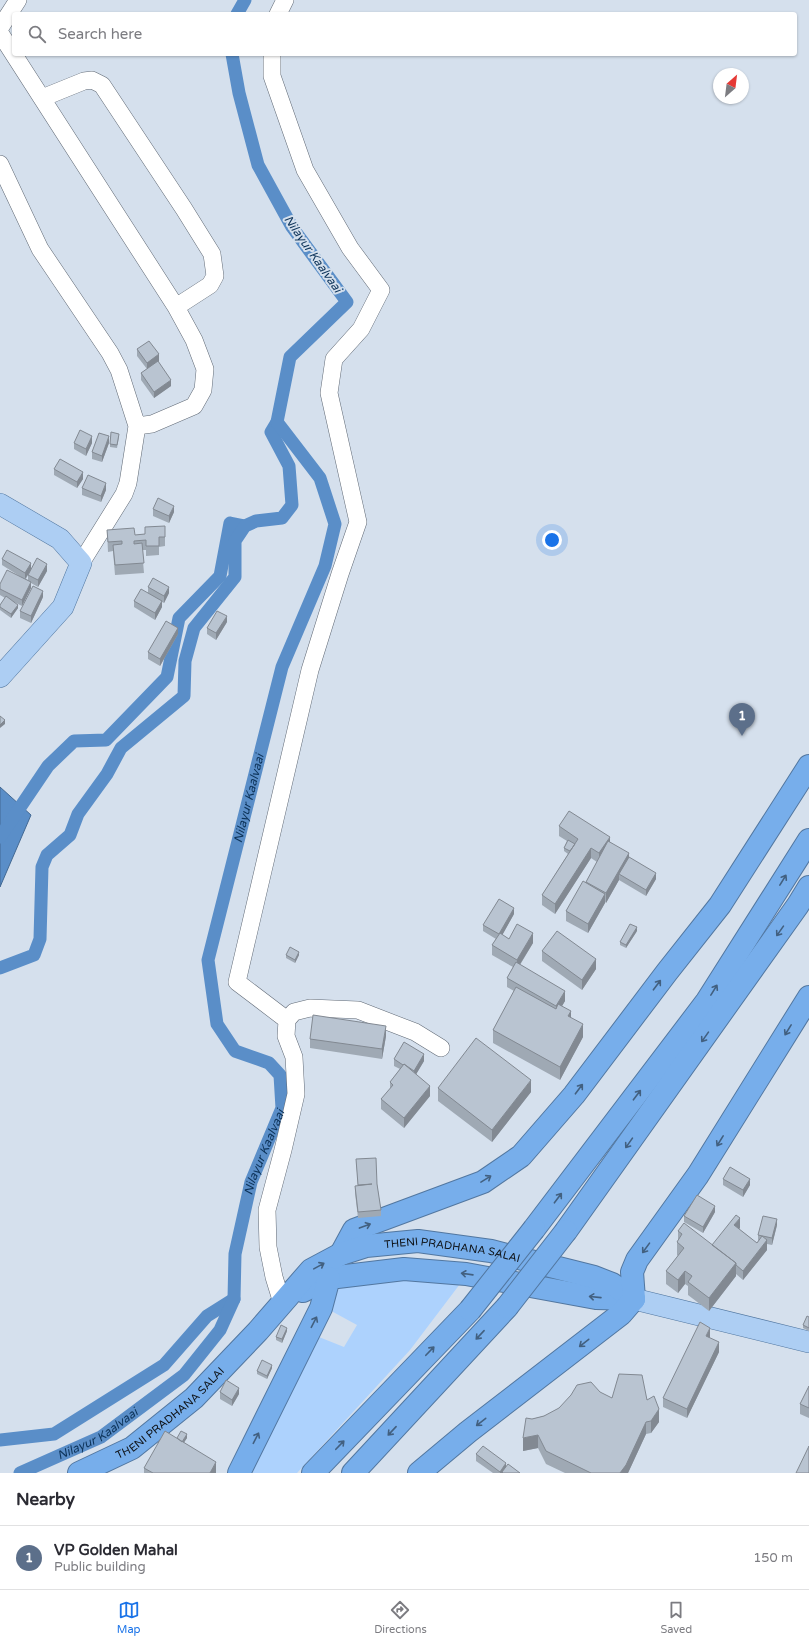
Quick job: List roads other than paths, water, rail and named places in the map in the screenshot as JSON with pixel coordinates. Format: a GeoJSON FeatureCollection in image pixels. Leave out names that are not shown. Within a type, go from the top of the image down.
{"type":"FeatureCollection","features":[{"type":"Feature","properties":{"kind":"highway"},"geometry":{"type":"LineString","coordinates":[[341,1254],[354,1230],[482,1182],[521,1156],[574,1095],[662,978],[720,905],[809,766]]}},
{"type":"Feature","properties":{"kind":"highway"},"geometry":{"type":"LineString","coordinates":[[313,1473],[470,1310],[534,1229],[708,1001],[809,840]]}},
{"type":"Feature","properties":{"kind":"highway"},"geometry":{"type":"LineString","coordinates":[[353,1473],[506,1307],[566,1231],[798,905],[809,887]]}},
{"type":"Feature","properties":{"kind":"highway"},"geometry":{"type":"LineString","coordinates":[[419,1473],[468,1432],[621,1314],[634,1298],[632,1272],[637,1260],[698,1175],[809,997]]}},
{"type":"Feature","properties":{"kind":"highway","name":"THENI PRADHANA SALAI"},"geometry":{"type":"LineString","coordinates":[[79,1473],[132,1448],[194,1398],[312,1270],[341,1254],[366,1246],[418,1241],[491,1251],[594,1277],[612,1284],[634,1298]]}},
{"type":"Feature","properties":{"kind":"highway","name":"THENI PRADHANA SALAI"},"geometry":{"type":"LineString","coordinates":[[282,1303],[329,1278],[404,1269],[459,1273],[596,1298],[634,1298]]}},
{"type":"Feature","properties":{"kind":"highway"},"geometry":{"type":"LineString","coordinates":[[239,1473],[321,1308],[329,1278]]}},
{"type":"Feature","properties":{"kind":"main road"},"geometry":{"type":"LineString","coordinates":[[0,504],[60,539],[81,563],[63,607],[1,676]]}},
{"type":"Feature","properties":{"kind":"main road","name":"THENI PRADHANA SALAI"},"geometry":{"type":"LineString","coordinates":[[634,1298],[809,1342]]}},
{"type":"Feature","properties":{"kind":"street"},"geometry":{"type":"LineString","coordinates":[[0,28],[18,0]]}},
{"type":"Feature","properties":{"kind":"street"},"geometry":{"type":"LineString","coordinates":[[279,12],[285,0]]}},
{"type":"Feature","properties":{"kind":"street"},"geometry":{"type":"LineString","coordinates":[[0,33],[12,52]]}},
{"type":"Feature","properties":{"kind":"street"},"geometry":{"type":"LineString","coordinates":[[15,56],[176,307],[194,340],[206,369],[203,390],[194,406],[152,424],[136,426]]}},
{"type":"Feature","properties":{"kind":"street"},"geometry":{"type":"LineString","coordinates":[[272,56],[272,76],[305,170],[350,248],[382,290],[361,329],[334,359],[329,393],[358,522],[337,582],[310,670],[237,982],[287,1020]]}},
{"type":"Feature","properties":{"kind":"street"},"geometry":{"type":"LineString","coordinates":[[42,98],[84,81],[92,80],[102,85],[184,210],[212,254],[215,276],[210,285],[176,307]]}},
{"type":"Feature","properties":{"kind":"street"},"geometry":{"type":"LineString","coordinates":[[0,164],[40,249],[119,370],[136,426],[128,483],[124,494],[81,563]]}},
{"type":"Feature","properties":{"kind":"street"},"geometry":{"type":"LineString","coordinates":[[282,1303],[274,1277],[268,1247],[267,1210],[296,1094],[294,1057],[286,1036],[287,1020],[294,1012],[310,1008],[358,1010],[415,1032],[441,1048]]}},
{"type":"Feature","properties":{"kind":"waterway","name":"Nilayur Kaalvaai"},"geometry":{"type":"LineString","coordinates":[[238,12],[245,0]]}},
{"type":"Feature","properties":{"kind":"waterway","name":"Nilayur Kaalvaai"},"geometry":{"type":"LineString","coordinates":[[20,1473],[101,1437],[184,1375],[220,1330],[234,1299],[235,1254],[251,1182],[282,1108],[280,1075],[269,1063],[235,1051],[217,1024],[208,960],[282,667],[325,566],[335,524],[320,478],[277,422],[290,357],[347,302],[292,227],[258,165],[239,93],[232,56]]}},
{"type":"Feature","properties":{"kind":"waterway"},"geometry":{"type":"LineString","coordinates":[[0,968],[34,955],[40,939],[42,867],[47,855],[70,835],[78,814],[107,774],[121,748],[184,696],[185,661],[194,628],[235,577],[235,541],[245,526],[256,521],[282,518],[292,505],[289,466],[271,432],[277,422]]}},
{"type":"Feature","properties":{"kind":"waterway"},"geometry":{"type":"LineString","coordinates":[[0,837],[48,766],[74,741],[106,740],[167,677],[179,618],[220,576],[230,523],[245,526]]}},
{"type":"Feature","properties":{"kind":"waterway"},"geometry":{"type":"LineString","coordinates":[[0,1440],[54,1434],[164,1365],[207,1316],[234,1299]]}},
{"type":"Feature","properties":{"kind":"place","name":"VP Golden Mahal"},"geometry":{"type":"Point","coordinates":[742,736]}}]}
